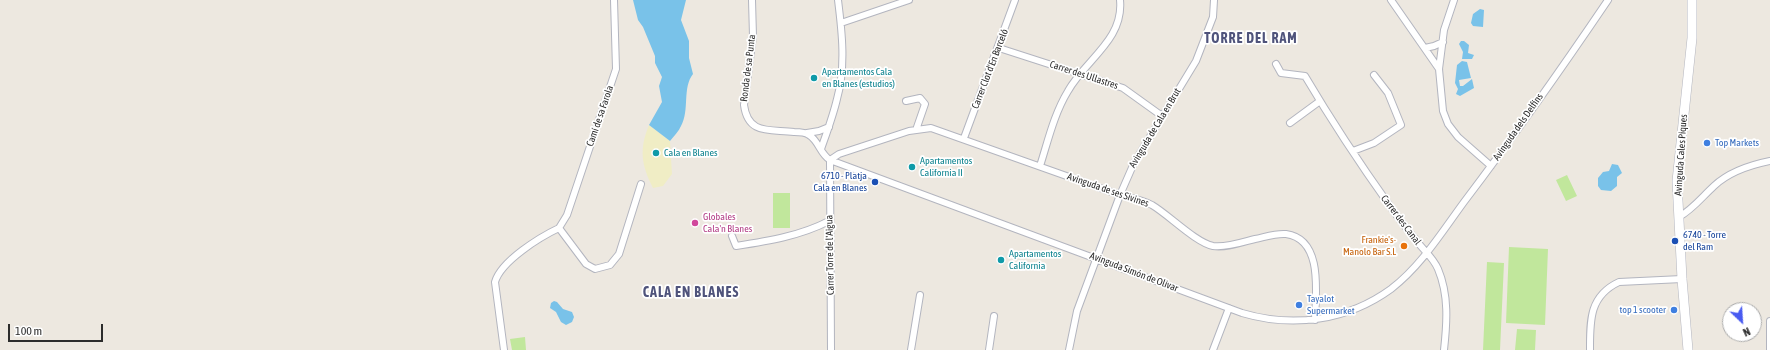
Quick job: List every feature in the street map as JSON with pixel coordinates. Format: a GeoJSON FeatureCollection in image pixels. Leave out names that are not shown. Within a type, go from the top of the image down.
{"type":"FeatureCollection","features":[{"type":"Feature","properties":{"kind":"street","name":"Camí de sa Farola"},"geometry":{"type":"LineString","coordinates":[[559,228],[567,215],[616,69],[614,0]]}},
{"type":"Feature","properties":{"kind":"street","name":"Ronda de sa Punta"},"geometry":{"type":"LineString","coordinates":[[752,0],[753,36],[744,105],[745,116],[751,125],[761,129],[807,133],[819,131],[829,127]]}},
{"type":"Feature","properties":{"kind":"street"},"geometry":{"type":"LineString","coordinates":[[821,149],[838,98],[842,71],[841,23],[838,0]]}},
{"type":"Feature","properties":{"kind":"street"},"geometry":{"type":"LineString","coordinates":[[841,23],[909,0]]}},
{"type":"Feature","properties":{"kind":"street","name":"Carrer Clot d'En Barceló"},"geometry":{"type":"LineString","coordinates":[[964,138],[999,48],[1015,0]]}},
{"type":"Feature","properties":{"kind":"street"},"geometry":{"type":"LineString","coordinates":[[1040,166],[1058,109],[1068,89],[1094,59],[1117,26],[1121,11],[1120,0]]}},
{"type":"Feature","properties":{"kind":"street","name":"Avinguda de Cala en Brut"},"geometry":{"type":"LineString","coordinates":[[1069,350],[1077,311],[1120,195],[1134,163],[1196,61],[1213,17],[1214,0]]}},
{"type":"Feature","properties":{"kind":"street"},"geometry":{"type":"LineString","coordinates":[[1392,0],[1439,69]]}},
{"type":"Feature","properties":{"kind":"street"},"geometry":{"type":"LineString","coordinates":[[1454,0],[1444,30],[1439,69],[1443,111],[1448,124],[1458,137],[1491,166]]}},
{"type":"Feature","properties":{"kind":"street","name":"Avinguda dels Delfins"},"geometry":{"type":"LineString","coordinates":[[1426,252],[1491,166],[1608,0]]}},
{"type":"Feature","properties":{"kind":"street","name":"Avinguda Cales Piques"},"geometry":{"type":"LineString","coordinates":[[1688,350],[1682,279],[1677,181],[1692,38],[1690,3]]}},
{"type":"Feature","properties":{"kind":"street"},"geometry":{"type":"LineString","coordinates":[[1425,48],[1443,42]]}},
{"type":"Feature","properties":{"kind":"street","name":"Carrer des Ullastres"},"geometry":{"type":"LineString","coordinates":[[999,48],[1082,73],[1123,88],[1162,116]]}},
{"type":"Feature","properties":{"kind":"street","name":"Carrer des Canal"},"geometry":{"type":"LineString","coordinates":[[1276,64],[1281,73],[1305,76],[1320,102],[1390,206],[1433,259],[1447,300],[1448,319],[1444,350]]}},
{"type":"Feature","properties":{"kind":"street"},"geometry":{"type":"LineString","coordinates":[[1353,151],[1374,143],[1401,125],[1388,93],[1374,75]]}},
{"type":"Feature","properties":{"kind":"street"},"geometry":{"type":"LineString","coordinates":[[906,101],[920,98],[925,104],[916,130]]}},
{"type":"Feature","properties":{"kind":"street"},"geometry":{"type":"LineString","coordinates":[[1290,123],[1320,102]]}},
{"type":"Feature","properties":{"kind":"street","name":"Avinguda de ses Sivines"},"geometry":{"type":"LineString","coordinates":[[830,160],[839,154],[916,130],[931,128],[964,138],[1152,206],[1203,241],[1214,246],[1234,244],[1272,235],[1285,234],[1297,237],[1307,246],[1313,256],[1315,320]]}},
{"type":"Feature","properties":{"kind":"street"},"geometry":{"type":"LineString","coordinates":[[807,133],[815,139],[824,156],[830,160]]}},
{"type":"Feature","properties":{"kind":"street","name":"Carrer Torre de l'Aigua"},"geometry":{"type":"LineString","coordinates":[[830,160],[829,221],[831,350]]}},
{"type":"Feature","properties":{"kind":"street","name":"Avinguda Simón de Olivar"},"geometry":{"type":"LineString","coordinates":[[830,160],[1229,308],[1275,321],[1303,322],[1347,312],[1381,295],[1403,279],[1418,265],[1426,252]]}},
{"type":"Feature","properties":{"kind":"street"},"geometry":{"type":"LineString","coordinates":[[1679,217],[1688,212],[1715,185],[1733,173],[1755,164],[1770,161]]}},
{"type":"Feature","properties":{"kind":"street"},"geometry":{"type":"LineString","coordinates":[[504,350],[495,282],[498,274],[509,262],[533,244],[559,228],[586,264],[595,269],[610,265],[619,254],[641,184]]}},
{"type":"Feature","properties":{"kind":"street"},"geometry":{"type":"LineString","coordinates":[[732,236],[736,246],[769,241],[802,233],[829,221]]}},
{"type":"Feature","properties":{"kind":"street"},"geometry":{"type":"LineString","coordinates":[[1590,350],[1592,310],[1603,292],[1619,282],[1682,279]]}},
{"type":"Feature","properties":{"kind":"street"},"geometry":{"type":"LineString","coordinates":[[910,350],[920,295]]}},
{"type":"Feature","properties":{"kind":"street"},"geometry":{"type":"LineString","coordinates":[[1213,350],[1229,308]]}},
{"type":"Feature","properties":{"kind":"street"},"geometry":{"type":"LineString","coordinates":[[989,350],[994,316]]}},
{"type":"Feature","properties":{"kind":"street"},"geometry":{"type":"LineString","coordinates":[[1770,321],[1770,350]]}},
{"type":"Feature","properties":{"kind":"sand","name":"Cala en Blanes"},"geometry":{"type":"Polygon","coordinates":[[[649,125],[670,141],[672,174],[663,186],[653,188],[646,172],[643,157],[644,142],[649,125]]]}},
{"type":"Feature","properties":{"kind":"green space"},"geometry":{"type":"Polygon","coordinates":[[[1567,175],[1577,196],[1566,201],[1556,180],[1567,175]]]}},
{"type":"Feature","properties":{"kind":"green space"},"geometry":{"type":"Polygon","coordinates":[[[773,193],[790,193],[790,228],[773,228],[773,193]]]}},
{"type":"Feature","properties":{"kind":"green space"},"geometry":{"type":"Polygon","coordinates":[[[1509,247],[1548,249],[1545,325],[1506,323],[1509,247]]]}},
{"type":"Feature","properties":{"kind":"green space"},"geometry":{"type":"Polygon","coordinates":[[[1487,262],[1504,263],[1500,350],[1483,350],[1487,262]]]}},
{"type":"Feature","properties":{"kind":"green space"},"geometry":{"type":"Polygon","coordinates":[[[1517,329],[1536,330],[1535,350],[1515,350],[1517,329]]]}},
{"type":"Feature","properties":{"kind":"green space"},"geometry":{"type":"Polygon","coordinates":[[[525,337],[526,350],[512,350],[510,339],[525,337]]]}},
{"type":"Feature","properties":{"kind":"water"},"geometry":{"type":"Polygon","coordinates":[[[633,0],[686,0],[681,20],[689,41],[689,58],[693,74],[688,86],[684,120],[679,130],[670,141],[649,125],[662,102],[659,86],[662,77],[655,63],[655,56],[643,27],[638,20],[633,0]]]}},
{"type":"Feature","properties":{"kind":"water"},"geometry":{"type":"Polygon","coordinates":[[[1480,9],[1484,10],[1483,27],[1473,26],[1471,23],[1473,14],[1480,9]]]}},
{"type":"Feature","properties":{"kind":"water"},"geometry":{"type":"Polygon","coordinates":[[[1461,41],[1464,41],[1469,45],[1468,53],[1474,55],[1472,59],[1462,59],[1463,52],[1459,44],[1461,41]]]}},
{"type":"Feature","properties":{"kind":"water"},"geometry":{"type":"Polygon","coordinates":[[[1462,61],[1467,62],[1471,78],[1459,80],[1460,86],[1463,86],[1472,79],[1474,88],[1460,96],[1456,94],[1458,89],[1455,83],[1457,65],[1462,61]]]}},
{"type":"Feature","properties":{"kind":"water"},"geometry":{"type":"Polygon","coordinates":[[[1612,164],[1618,165],[1622,173],[1617,177],[1617,186],[1611,191],[1601,190],[1598,186],[1598,178],[1603,172],[1609,171],[1612,164]]]}},
{"type":"Feature","properties":{"kind":"water"},"geometry":{"type":"Polygon","coordinates":[[[554,301],[557,302],[563,309],[572,312],[574,317],[572,322],[566,325],[561,322],[556,312],[550,308],[551,303],[554,301]]]}},
{"type":"Feature","properties":{"kind":"place","name":"Apartamentos Cala en Blanes (estudios)"},"geometry":{"type":"Point","coordinates":[814,78]}},
{"type":"Feature","properties":{"kind":"place","name":"Top Markets"},"geometry":{"type":"Point","coordinates":[1707,143]}},
{"type":"Feature","properties":{"kind":"place","name":"Cala en Blanes"},"geometry":{"type":"Point","coordinates":[656,153]}},
{"type":"Feature","properties":{"kind":"place","name":"Apartamentos California II"},"geometry":{"type":"Point","coordinates":[912,167]}},
{"type":"Feature","properties":{"kind":"place","name":"6710 - Platja Cala en Blanes"},"geometry":{"type":"Point","coordinates":[875,182]}},
{"type":"Feature","properties":{"kind":"place","name":"Globales Cala'n Blanes"},"geometry":{"type":"Point","coordinates":[695,223]}},
{"type":"Feature","properties":{"kind":"place","name":"6740 - Torre del Ram"},"geometry":{"type":"Point","coordinates":[1675,241]}},
{"type":"Feature","properties":{"kind":"place","name":"Frankie's- Manolo Bar S.L"},"geometry":{"type":"Point","coordinates":[1404,246]}},
{"type":"Feature","properties":{"kind":"place","name":"Apartamentos California"},"geometry":{"type":"Point","coordinates":[1001,260]}},
{"type":"Feature","properties":{"kind":"place","name":"Tayalot Supermarket"},"geometry":{"type":"Point","coordinates":[1299,305]}},
{"type":"Feature","properties":{"kind":"place","name":"top 1 scooter"},"geometry":{"type":"Point","coordinates":[1674,310]}},
{"type":"Feature","properties":{"kind":"district","name":"TORRE DEL RAM"},"geometry":{"type":"Point","coordinates":[1251,39]}},
{"type":"Feature","properties":{"kind":"district","name":"CALA EN BLANES"},"geometry":{"type":"Point","coordinates":[691,293]}}]}
